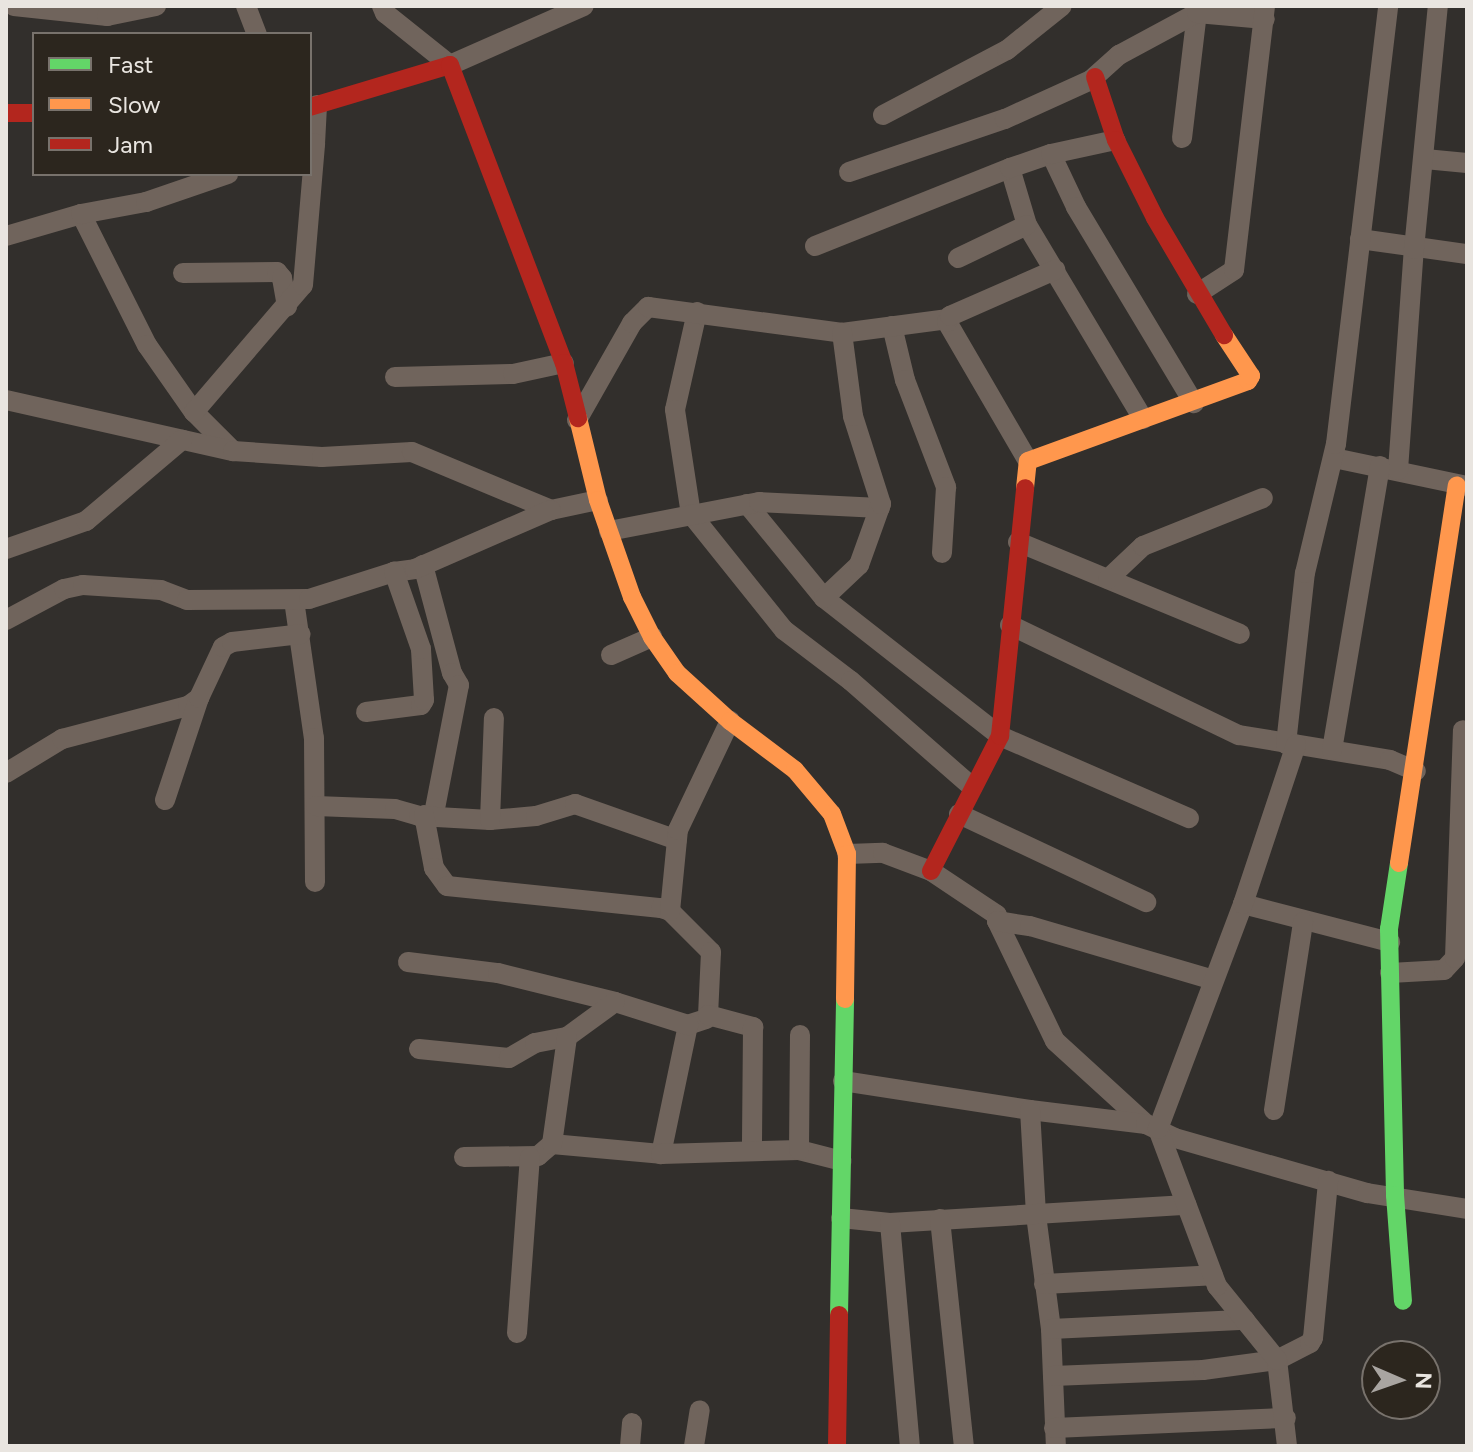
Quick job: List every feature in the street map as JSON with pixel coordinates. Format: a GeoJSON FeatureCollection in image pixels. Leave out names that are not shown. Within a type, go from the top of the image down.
{"type":"FeatureCollection","features":[{"type":"Feature","properties":{"kind":"street"},"geometry":{"type":"LineString","coordinates":[[14,6],[107,16],[156,6]]}},
{"type":"Feature","properties":{"kind":"street"},"geometry":{"type":"LineString","coordinates":[[246,6],[256,32]]}},
{"type":"Feature","properties":{"kind":"street"},"geometry":{"type":"LineString","coordinates":[[312,145],[313,106],[450,65],[584,6]]}},
{"type":"Feature","properties":{"kind":"street"},"geometry":{"type":"LineString","coordinates":[[883,115],[1007,50],[1062,6]]}},
{"type":"Feature","properties":{"kind":"street"},"geometry":{"type":"LineString","coordinates":[[1287,1446],[1277,1360],[1217,1286],[1152,1126],[1243,904],[1291,745],[1305,573],[1334,458],[1388,6]]}},
{"type":"Feature","properties":{"kind":"street"},"geometry":{"type":"LineString","coordinates":[[1332,750],[1389,468],[1425,159],[1438,6]]}},
{"type":"Feature","properties":{"kind":"street"},"geometry":{"type":"LineString","coordinates":[[389,8],[450,65],[564,363],[598,500],[632,597],[652,637],[677,673],[730,721],[795,770],[832,814],[847,854],[837,1446]]}},
{"type":"Feature","properties":{"kind":"street"},"geometry":{"type":"LineString","coordinates":[[849,172],[1005,119],[1095,77],[1119,55],[1197,13],[1265,12],[1234,270],[1197,294]]}},
{"type":"Feature","properties":{"kind":"street"},"geometry":{"type":"LineString","coordinates":[[1182,138],[1197,13]]}},
{"type":"Feature","properties":{"kind":"street"},"geometry":{"type":"LineString","coordinates":[[1028,461],[1194,403],[1251,376],[1197,294],[1116,140],[1095,77]]}},
{"type":"Feature","properties":{"kind":"street"},"geometry":{"type":"LineString","coordinates":[[6,113],[32,113]]}},
{"type":"Feature","properties":{"kind":"street"},"geometry":{"type":"LineString","coordinates":[[815,246],[1010,168],[1051,154],[1116,140]]}},
{"type":"Feature","properties":{"kind":"street"},"geometry":{"type":"LineString","coordinates":[[1051,154],[1076,207],[1104,248],[1194,403]]}},
{"type":"Feature","properties":{"kind":"street"},"geometry":{"type":"LineString","coordinates":[[1425,159],[1467,163]]}},
{"type":"Feature","properties":{"kind":"street"},"geometry":{"type":"LineString","coordinates":[[1010,168],[1027,225],[1143,419]]}},
{"type":"Feature","properties":{"kind":"street"},"geometry":{"type":"LineString","coordinates":[[6,236],[81,214],[146,202],[222,176]]}},
{"type":"Feature","properties":{"kind":"street"},"geometry":{"type":"LineString","coordinates":[[194,412],[303,285],[310,176]]}},
{"type":"Feature","properties":{"kind":"street"},"geometry":{"type":"LineString","coordinates":[[81,214],[143,338],[194,412],[233,451]]}},
{"type":"Feature","properties":{"kind":"street"},"geometry":{"type":"LineString","coordinates":[[958,258],[1027,225]]}},
{"type":"Feature","properties":{"kind":"street"},"geometry":{"type":"LineString","coordinates":[[1360,239],[1414,249],[1467,254]]}},
{"type":"Feature","properties":{"kind":"street"},"geometry":{"type":"LineString","coordinates":[[577,420],[639,313],[658,306],[842,333],[948,319],[1055,270]]}},
{"type":"Feature","properties":{"kind":"street"},"geometry":{"type":"LineString","coordinates":[[183,273],[277,272],[282,278],[287,307]]}},
{"type":"Feature","properties":{"kind":"street"},"geometry":{"type":"LineString","coordinates":[[697,312],[675,410],[691,514],[784,630],[851,681],[972,787]]}},
{"type":"Feature","properties":{"kind":"street"},"geometry":{"type":"LineString","coordinates":[[931,871],[1000,736],[1028,461],[948,326],[948,319]]}},
{"type":"Feature","properties":{"kind":"street"},"geometry":{"type":"LineString","coordinates":[[892,326],[905,380],[946,487],[942,553]]}},
{"type":"Feature","properties":{"kind":"street"},"geometry":{"type":"LineString","coordinates":[[824,598],[859,565],[880,508],[880,491],[850,404],[842,333]]}},
{"type":"Feature","properties":{"kind":"street"},"geometry":{"type":"LineString","coordinates":[[395,377],[513,374],[564,363]]}},
{"type":"Feature","properties":{"kind":"street"},"geometry":{"type":"LineString","coordinates":[[6,400],[233,451],[313,457],[412,452],[551,510]]}},
{"type":"Feature","properties":{"kind":"street"},"geometry":{"type":"LineString","coordinates":[[6,549],[86,521],[182,440]]}},
{"type":"Feature","properties":{"kind":"street"},"geometry":{"type":"LineString","coordinates":[[1334,458],[1462,486],[1390,942],[1395,1195],[1403,1301]]}},
{"type":"Feature","properties":{"kind":"street"},"geometry":{"type":"LineString","coordinates":[[1108,579],[1143,546],[1263,498]]}},
{"type":"Feature","properties":{"kind":"street"},"geometry":{"type":"LineString","coordinates":[[6,620],[64,589],[83,585],[161,590],[187,600],[300,600],[423,565],[551,510],[598,500]]}},
{"type":"Feature","properties":{"kind":"street"},"geometry":{"type":"LineString","coordinates":[[609,531],[772,501],[880,508]]}},
{"type":"Feature","properties":{"kind":"street"},"geometry":{"type":"LineString","coordinates":[[747,504],[824,598],[1000,736],[1189,818]]}},
{"type":"Feature","properties":{"kind":"street"},"geometry":{"type":"LineString","coordinates":[[1018,542],[1240,634]]}},
{"type":"Feature","properties":{"kind":"street"},"geometry":{"type":"LineString","coordinates":[[423,565],[452,673],[459,685],[426,815],[434,868],[447,886],[670,911],[711,952],[708,1015]]}},
{"type":"Feature","properties":{"kind":"street"},"geometry":{"type":"LineString","coordinates":[[366,712],[421,705],[424,700],[421,649],[394,572]]}},
{"type":"Feature","properties":{"kind":"street"},"geometry":{"type":"LineString","coordinates":[[300,600],[301,634],[314,738],[315,882]]}},
{"type":"Feature","properties":{"kind":"street"},"geometry":{"type":"LineString","coordinates":[[1010,625],[1239,735],[1390,760],[1416,771]]}},
{"type":"Feature","properties":{"kind":"street"},"geometry":{"type":"LineString","coordinates":[[165,800],[199,698],[219,652],[227,644],[301,634]]}},
{"type":"Feature","properties":{"kind":"street"},"geometry":{"type":"LineString","coordinates":[[611,655],[652,637]]}},
{"type":"Feature","properties":{"kind":"street"},"geometry":{"type":"LineString","coordinates":[[6,773],[62,739],[188,706],[199,698]]}},
{"type":"Feature","properties":{"kind":"street"},"geometry":{"type":"LineString","coordinates":[[490,820],[494,718]]}},
{"type":"Feature","properties":{"kind":"street"},"geometry":{"type":"LineString","coordinates":[[670,911],[680,826],[730,721]]}},
{"type":"Feature","properties":{"kind":"street"},"geometry":{"type":"LineString","coordinates":[[1390,973],[1444,970],[1455,958],[1463,730]]}},
{"type":"Feature","properties":{"kind":"street"},"geometry":{"type":"LineString","coordinates":[[316,806],[395,809],[490,820],[536,816],[575,804],[677,840]]}},
{"type":"Feature","properties":{"kind":"street"},"geometry":{"type":"LineString","coordinates":[[959,814],[1146,902]]}},
{"type":"Feature","properties":{"kind":"street"},"geometry":{"type":"LineString","coordinates":[[847,854],[883,853],[931,871],[997,915],[997,921],[1055,1041],[1152,1126],[1175,1138],[1367,1193],[1395,1195],[1467,1209]]}},
{"type":"Feature","properties":{"kind":"street"},"geometry":{"type":"LineString","coordinates":[[1243,904],[1303,922],[1390,942]]}},
{"type":"Feature","properties":{"kind":"street"},"geometry":{"type":"LineString","coordinates":[[997,921],[1030,926],[1213,980]]}},
{"type":"Feature","properties":{"kind":"street"},"geometry":{"type":"LineString","coordinates":[[1274,1110],[1303,922]]}},
{"type":"Feature","properties":{"kind":"street"},"geometry":{"type":"LineString","coordinates":[[408,962],[498,973],[615,1002],[688,1025],[708,1015],[753,1027],[752,1149]]}},
{"type":"Feature","properties":{"kind":"street"},"geometry":{"type":"LineString","coordinates":[[419,1049],[509,1058],[531,1044],[567,1037],[615,1002]]}},
{"type":"Feature","properties":{"kind":"street"},"geometry":{"type":"LineString","coordinates":[[661,1154],[688,1025]]}},
{"type":"Feature","properties":{"kind":"street"},"geometry":{"type":"LineString","coordinates":[[799,1150],[800,1035]]}},
{"type":"Feature","properties":{"kind":"street"},"geometry":{"type":"LineString","coordinates":[[464,1157],[538,1156],[552,1144],[567,1037]]}},
{"type":"Feature","properties":{"kind":"street"},"geometry":{"type":"LineString","coordinates":[[843,1081],[1152,1126]]}},
{"type":"Feature","properties":{"kind":"street"},"geometry":{"type":"LineString","coordinates":[[1030,1110],[1036,1215],[1051,1329],[1055,1437],[1286,1418]]}},
{"type":"Feature","properties":{"kind":"street"},"geometry":{"type":"LineString","coordinates":[[552,1144],[661,1154],[799,1150],[842,1161]]}},
{"type":"Feature","properties":{"kind":"street"},"geometry":{"type":"LineString","coordinates":[[517,1333],[530,1157]]}},
{"type":"Feature","properties":{"kind":"street"},"geometry":{"type":"LineString","coordinates":[[1053,1376],[1203,1370],[1277,1360],[1310,1343],[1313,1338],[1328,1181]]}},
{"type":"Feature","properties":{"kind":"street"},"geometry":{"type":"LineString","coordinates":[[841,1218],[890,1223],[1186,1205]]}},
{"type":"Feature","properties":{"kind":"street"},"geometry":{"type":"LineString","coordinates":[[940,1219],[964,1446]]}},
{"type":"Feature","properties":{"kind":"street"},"geometry":{"type":"LineString","coordinates":[[890,1223],[910,1446]]}},
{"type":"Feature","properties":{"kind":"street"},"geometry":{"type":"LineString","coordinates":[[1044,1284],[1213,1275]]}},
{"type":"Feature","properties":{"kind":"street"},"geometry":{"type":"LineString","coordinates":[[1051,1329],[1245,1320]]}},
{"type":"Feature","properties":{"kind":"street"},"geometry":{"type":"LineString","coordinates":[[694,1446],[700,1410]]}},
{"type":"Feature","properties":{"kind":"street"},"geometry":{"type":"LineString","coordinates":[[630,1446],[632,1423]]}},
{"type":"Feature","properties":{"kind":"traffic: fast"},"geometry":{"type":"LineString","coordinates":[[1399,863],[1389,929],[1395,1195],[1403,1301]]}},
{"type":"Feature","properties":{"kind":"traffic: fast"},"geometry":{"type":"LineString","coordinates":[[839,1315],[845,999]]}},
{"type":"Feature","properties":{"kind":"traffic: slow"},"geometry":{"type":"LineString","coordinates":[[1025,488],[1028,461],[1248,381],[1251,376],[1224,335]]}},
{"type":"Feature","properties":{"kind":"traffic: slow"},"geometry":{"type":"LineString","coordinates":[[578,418],[598,500],[632,597],[652,637],[677,673],[730,721],[795,770],[832,814],[847,854],[845,999]]}},
{"type":"Feature","properties":{"kind":"traffic: slow"},"geometry":{"type":"LineString","coordinates":[[1399,863],[1457,485]]}},
{"type":"Feature","properties":{"kind":"traffic: jam"},"geometry":{"type":"LineString","coordinates":[[312,106],[450,65],[564,363],[578,418]]}},
{"type":"Feature","properties":{"kind":"traffic: jam"},"geometry":{"type":"LineString","coordinates":[[1095,77],[1116,140],[1155,218],[1224,335]]}},
{"type":"Feature","properties":{"kind":"traffic: jam"},"geometry":{"type":"LineString","coordinates":[[6,113],[32,113]]}},
{"type":"Feature","properties":{"kind":"traffic: jam"},"geometry":{"type":"LineString","coordinates":[[931,871],[1000,736],[1025,488]]}},
{"type":"Feature","properties":{"kind":"traffic: jam"},"geometry":{"type":"LineString","coordinates":[[837,1446],[839,1315]]}}]}
